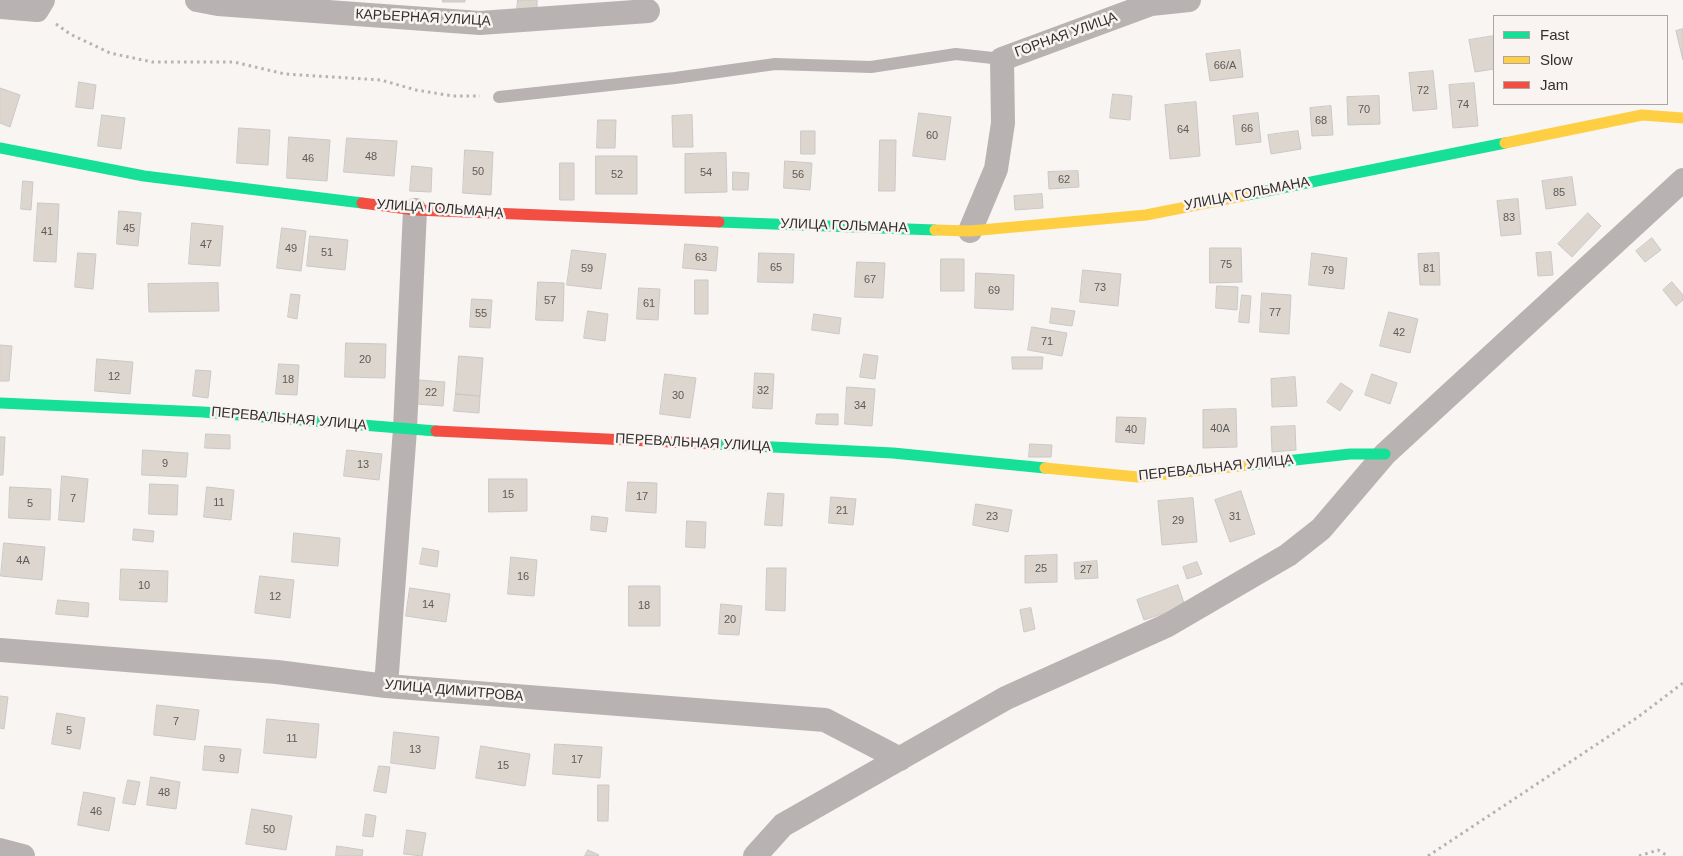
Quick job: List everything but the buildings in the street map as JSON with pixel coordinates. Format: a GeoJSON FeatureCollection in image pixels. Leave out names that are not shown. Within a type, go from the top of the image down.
{"type":"FeatureCollection","features":[{"type":"Feature","properties":{"kind":"street","name":"КАРЬЕРНАЯ УЛИЦА"},"geometry":{"type":"LineString","coordinates":[[197,0],[218,4],[480,23],[648,11]]}},
{"type":"Feature","properties":{"kind":"street","name":"ГОРНАЯ УЛИЦА"},"geometry":{"type":"LineString","coordinates":[[1002,59],[1152,4],[1189,0]]}},
{"type":"Feature","properties":{"kind":"street"},"geometry":{"type":"LineString","coordinates":[[0,7],[40,5]]}},
{"type":"Feature","properties":{"kind":"street"},"geometry":{"type":"LineString","coordinates":[[970,231],[996,169],[1003,123],[1002,59]]}},
{"type":"Feature","properties":{"kind":"street","name":"УЛИЦА ГОЛЬМАНА"},"geometry":{"type":"LineString","coordinates":[[0,148],[144,176],[416,210],[970,231],[1146,214],[1642,115],[1683,118]]}},
{"type":"Feature","properties":{"kind":"street"},"geometry":{"type":"LineString","coordinates":[[755,856],[783,825],[1006,698],[1168,625],[1288,555],[1321,529],[1385,454],[1683,180]]}},
{"type":"Feature","properties":{"kind":"street"},"geometry":{"type":"LineString","coordinates":[[386,686],[405,429],[416,210]]}},
{"type":"Feature","properties":{"kind":"street","name":"ПЕРЕВАЛЬНАЯ УЛИЦА"},"geometry":{"type":"LineString","coordinates":[[0,403],[203,412],[405,429],[893,453],[1138,476],[1350,454],[1385,454]]}},
{"type":"Feature","properties":{"kind":"street","name":"УЛИЦА ДИМИТРОВА"},"geometry":{"type":"LineString","coordinates":[[0,650],[277,672],[386,686],[825,720],[900,759]]}},
{"type":"Feature","properties":{"kind":"street"},"geometry":{"type":"LineString","coordinates":[[0,850],[23,856]]}},
{"type":"Feature","properties":{"kind":"lane"},"geometry":{"type":"LineString","coordinates":[[499,96],[675,78],[775,64],[871,67],[956,54],[1002,59]]}},
{"type":"Feature","properties":{"kind":"path"},"geometry":{"type":"LineString","coordinates":[[40,5],[70,34],[110,53],[152,62],[234,62],[285,74],[381,80],[416,90],[453,96],[499,96]]}},
{"type":"Feature","properties":{"kind":"path"},"geometry":{"type":"LineString","coordinates":[[1428,856],[1638,718],[1683,683]]}},
{"type":"Feature","properties":{"kind":"path"},"geometry":{"type":"LineString","coordinates":[[1640,856],[1658,850],[1668,856]]}},
{"type":"Feature","properties":{"kind":"traffic: fast"},"geometry":{"type":"LineString","coordinates":[[1247,195],[1505,143]]}},
{"type":"Feature","properties":{"kind":"traffic: fast"},"geometry":{"type":"LineString","coordinates":[[0,148],[144,176],[362,203]]}},
{"type":"Feature","properties":{"kind":"traffic: fast"},"geometry":{"type":"LineString","coordinates":[[719,222],[935,230]]}},
{"type":"Feature","properties":{"kind":"traffic: fast"},"geometry":{"type":"LineString","coordinates":[[0,403],[203,412],[436,431]]}},
{"type":"Feature","properties":{"kind":"traffic: fast"},"geometry":{"type":"LineString","coordinates":[[713,444],[893,453],[1045,468]]}},
{"type":"Feature","properties":{"kind":"traffic: fast"},"geometry":{"type":"LineString","coordinates":[[1249,465],[1350,454],[1385,454]]}},
{"type":"Feature","properties":{"kind":"traffic: slow"},"geometry":{"type":"LineString","coordinates":[[1505,143],[1642,115],[1683,118]]}},
{"type":"Feature","properties":{"kind":"traffic: slow"},"geometry":{"type":"LineString","coordinates":[[935,230],[970,231],[1146,215],[1247,195]]}},
{"type":"Feature","properties":{"kind":"traffic: slow"},"geometry":{"type":"LineString","coordinates":[[1045,468],[1138,477],[1249,465]]}},
{"type":"Feature","properties":{"kind":"traffic: jam"},"geometry":{"type":"LineString","coordinates":[[362,203],[415,210],[719,222]]}},
{"type":"Feature","properties":{"kind":"traffic: jam"},"geometry":{"type":"LineString","coordinates":[[436,431],[713,444]]}}]}
